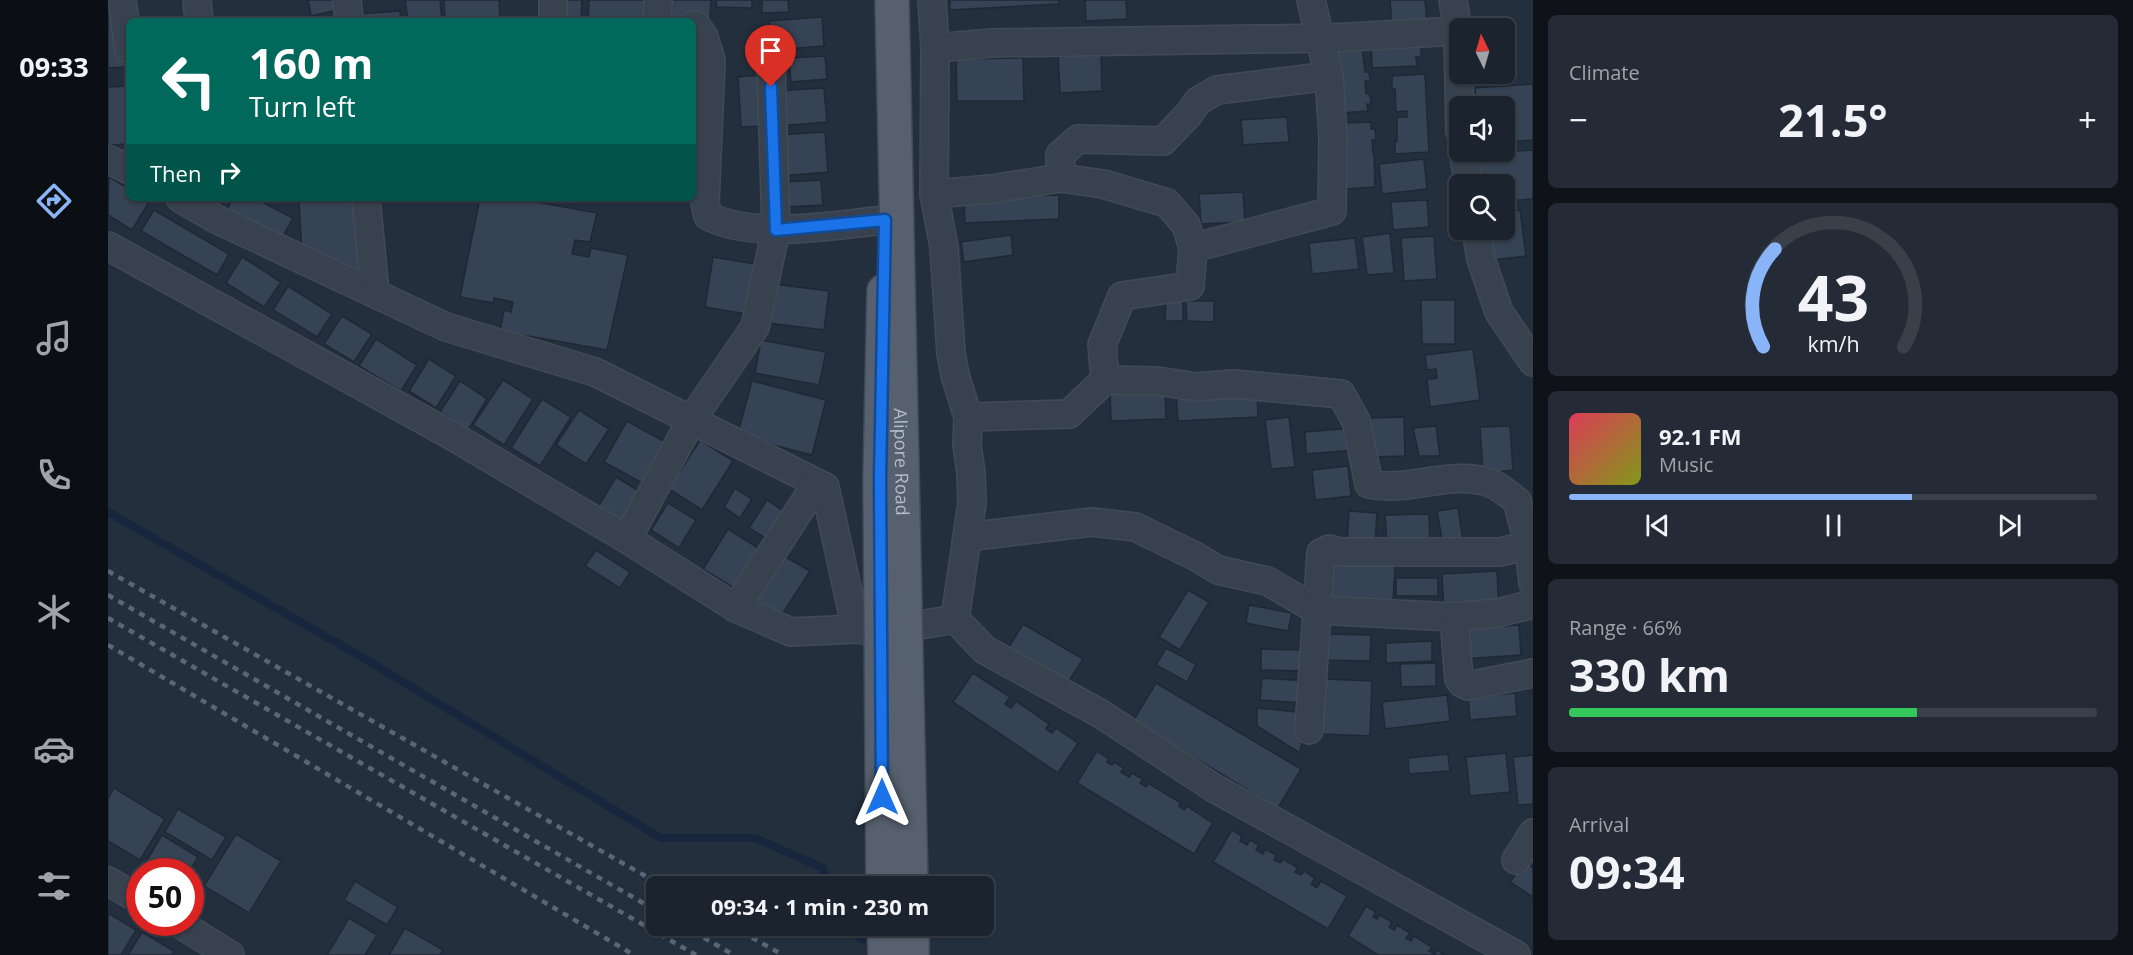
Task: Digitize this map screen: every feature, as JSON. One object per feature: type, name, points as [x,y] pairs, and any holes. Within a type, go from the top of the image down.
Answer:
[{"type":"main road","name":"Alipore Road","points":[[882,0],[885,220],[880,478],[883,876]]},
{"type":"main road","name":"Alipore Road","points":[[892,0],[911,876]]},
{"type":"main road","points":[[884,936],[885,955]]},
{"type":"main road","points":[[912,936],[912,955]]},
{"type":"street","points":[[122,0],[126,28]]},
{"type":"street","points":[[197,0],[199,18]]},
{"type":"street","points":[[347,0],[349,18]]},
{"type":"street","points":[[553,0],[553,18]]},
{"type":"street","points":[[657,18],[658,0]]},
{"type":"street","points":[[932,0],[935,48],[934,194],[944,247],[951,353],[968,417],[967,445],[972,503],[956,619]]},
{"type":"street","points":[[1193,248],[1332,211],[1333,137],[1329,76],[1311,0]]},
{"type":"street","points":[[1453,0],[1456,18]]},
{"type":"street","points":[[696,25],[704,37],[711,60],[705,202],[708,216],[724,224],[776,230],[885,220]]},
{"type":"street","points":[[935,48],[992,43],[1331,38],[1449,31]]},
{"type":"street","points":[[627,538],[692,419],[755,327],[776,230],[771,64]]},
{"type":"street","points":[[1061,178],[1060,155],[1078,140],[1163,141],[1198,101],[1216,90],[1329,76]]},
{"type":"street","points":[[108,159],[126,168]]},
{"type":"street","points":[[934,194],[991,189],[1061,178],[1103,184],[1167,203],[1186,225],[1193,248],[1190,286],[1122,296],[1102,345],[1105,380]]},
{"type":"street","points":[[191,201],[216,208],[375,293],[446,327],[596,372],[825,487],[856,629]]},
{"type":"street","points":[[366,201],[375,293]]},
{"type":"street","points":[[1478,240],[1481,259],[1499,312],[1533,362]]},
{"type":"street","points":[[108,246],[448,434],[627,538],[736,608],[791,632],[856,629],[879,632],[956,619]]},
{"type":"street","points":[[968,417],[1069,414],[1105,380],[1157,381],[1197,387],[1233,384],[1341,394],[1356,421],[1369,484],[1395,487],[1413,483],[1473,479],[1491,483],[1517,501],[1531,543],[1533,583]]},
{"type":"street","points":[[736,608],[817,483]]},
{"type":"street","points":[[967,537],[1092,522],[1135,527],[1195,556],[1218,570],[1267,581],[1317,610],[1454,617],[1497,613],[1533,604]]},
{"type":"street","points":[[1309,730],[1321,554],[1329,549],[1341,552],[1500,552],[1531,543]]},
{"type":"street","points":[[1454,617],[1459,679],[1462,683],[1468,686],[1533,674]]},
{"type":"street","points":[[956,619],[985,650],[1101,714],[1214,789],[1516,955]]},
{"type":"street","points":[[1516,860],[1533,833]]},
{"type":"street","points":[[108,881],[126,892]]},
{"type":"street","points":[[199,936],[230,955]]},
{"type":"building","points":[[308,0],[336,0],[338,10],[311,16]]},
{"type":"building","points":[[405,0],[440,0],[442,18],[408,18]]},
{"type":"building","points":[[444,0],[499,0],[500,18],[445,18]]},
{"type":"building","points":[[556,0],[582,0],[581,18],[555,18]]},
{"type":"building","points":[[589,0],[654,0],[653,18],[588,18]]},
{"type":"building","points":[[671,0],[711,0],[710,19],[671,18]]},
{"type":"building","points":[[717,0],[752,0],[752,8],[716,7]]},
{"type":"building","points":[[762,0],[788,0],[789,12],[762,13]]},
{"type":"building","points":[[950,0],[1059,0],[1059,4],[950,10]]},
{"type":"building","points":[[1085,0],[1126,0],[1127,19],[1086,21]]},
{"type":"building","points":[[1390,0],[1425,0],[1427,24],[1392,26]]},
{"type":"building","points":[[120,7],[126,67],[108,68],[108,8]]},
{"type":"building","points":[[400,11],[401,18],[360,18],[359,14]]},
{"type":"building","points":[[822,17],[824,46],[772,50],[769,21]]},
{"type":"building","points":[[1371,41],[1421,43],[1421,57],[1416,57],[1417,66],[1372,68]]},
{"type":"building","points":[[1362,47],[1365,72],[1369,72],[1370,81],[1365,81],[1366,94],[1370,94],[1371,104],[1367,104],[1368,111],[1342,113],[1337,49]]},
{"type":"building","points":[[1101,52],[1102,91],[1060,93],[1058,53]]},
{"type":"building","points":[[825,56],[827,79],[791,82],[789,58]]},
{"type":"building","points":[[1023,58],[1024,101],[957,101],[956,59]]},
{"type":"building","points":[[1425,74],[1429,152],[1395,154],[1397,117],[1407,117],[1407,111],[1396,112],[1392,76]]},
{"type":"building","points":[[761,75],[763,126],[741,127],[738,77]]},
{"type":"building","points":[[1533,84],[1533,140],[1515,141],[1515,96],[1475,96],[1475,88]]},
{"type":"building","points":[[126,86],[126,144],[108,145],[108,87]]},
{"type":"building","points":[[824,88],[827,122],[777,126],[775,91]]},
{"type":"building","points":[[1287,117],[1289,142],[1243,145],[1241,120]]},
{"type":"building","points":[[1371,122],[1371,129],[1375,129],[1376,140],[1372,140],[1375,187],[1345,189],[1340,123]]},
{"type":"building","points":[[825,132],[828,172],[781,176],[778,135]]},
{"type":"building","points":[[1533,150],[1533,199],[1515,200],[1515,174],[1479,174],[1479,162],[1515,162],[1515,151]]},
{"type":"building","points":[[1424,159],[1427,189],[1382,194],[1379,164]]},
{"type":"building","points":[[109,177],[126,187],[126,201],[149,202],[132,230],[108,215]]},
{"type":"building","points":[[821,180],[823,205],[786,207],[784,182]]},
{"type":"building","points":[[1243,192],[1245,222],[1201,224],[1199,194]]},
{"type":"building","points":[[1059,195],[1059,219],[965,223],[964,198]]},
{"type":"building","points":[[1427,200],[1429,227],[1393,230],[1391,202]]},
{"type":"building","points":[[232,201],[260,201],[293,218],[278,245],[224,216]]},
{"type":"building","points":[[299,201],[358,201],[361,279],[302,256]]},
{"type":"building","points":[[479,201],[531,201],[597,213],[590,242],[575,240],[572,254],[589,257],[591,248],[628,255],[607,350],[500,331],[504,310],[511,312],[513,302],[494,298],[493,303],[460,297]]},
{"type":"building","points":[[154,210],[229,254],[217,275],[141,231]]},
{"type":"building","points":[[1520,210],[1526,256],[1492,260],[1490,240],[1515,240],[1515,211]]},
{"type":"building","points":[[1390,233],[1394,273],[1367,275],[1362,237]]},
{"type":"building","points":[[1011,235],[1013,255],[964,262],[961,242]]},
{"type":"building","points":[[1434,236],[1437,279],[1404,281],[1401,238]]},
{"type":"building","points":[[1355,238],[1359,269],[1312,274],[1309,243]]},
{"type":"building","points":[[242,257],[281,282],[264,307],[226,283]]},
{"type":"building","points":[[713,257],[761,265],[752,315],[705,307]]},
{"type":"building","points":[[773,284],[829,291],[824,330],[768,323]]},
{"type":"building","points":[[288,286],[332,314],[317,337],[273,310]]},
{"type":"building","points":[[1166,299],[1183,299],[1183,321],[1165,321]]},
{"type":"building","points":[[1421,300],[1455,300],[1455,344],[1422,344]]},
{"type":"building","points":[[1186,301],[1214,301],[1214,322],[1187,321]]},
{"type":"building","points":[[342,316],[372,334],[354,362],[324,344]]},
{"type":"building","points":[[376,339],[417,365],[401,391],[359,366]]},
{"type":"building","points":[[761,340],[826,352],[819,385],[755,373]]},
{"type":"building","points":[[1473,349],[1480,400],[1430,407],[1427,379],[1437,378],[1436,369],[1427,370],[1425,355]]},
{"type":"building","points":[[429,359],[456,376],[436,408],[409,391]]},
{"type":"building","points":[[503,380],[533,399],[504,445],[473,425]]},
{"type":"building","points":[[460,381],[487,399],[468,430],[440,412]]},
{"type":"building","points":[[752,381],[826,400],[812,455],[737,436]]},
{"type":"building","points":[[1165,387],[1166,419],[1111,421],[1110,389]]},
{"type":"building","points":[[1257,390],[1258,417],[1178,421],[1176,394]]},
{"type":"building","points":[[542,399],[571,417],[540,466],[511,448]]},
{"type":"building","points":[[579,410],[609,429],[586,464],[556,445]]},
{"type":"building","points":[[1289,417],[1295,467],[1271,469],[1265,420]]},
{"type":"building","points":[[1404,417],[1405,456],[1370,457],[1369,418]]},
{"type":"building","points":[[627,421],[667,443],[644,484],[604,462]]},
{"type":"building","points":[[1436,426],[1440,456],[1419,456],[1413,428]]},
{"type":"building","points":[[1510,426],[1513,470],[1483,474],[1480,427]]},
{"type":"building","points":[[1354,428],[1355,450],[1306,454],[1305,432]]},
{"type":"building","points":[[700,440],[733,461],[702,510],[669,489]]},
{"type":"building","points":[[1348,466],[1351,496],[1315,500],[1312,470]]},
{"type":"building","points":[[616,477],[644,494],[625,524],[598,507]]},
{"type":"building","points":[[735,488],[752,499],[740,518],[724,507]]},
{"type":"building","points":[[767,500],[785,512],[767,539],[749,528]]},
{"type":"building","points":[[668,503],[696,520],[679,548],[651,530]]},
{"type":"building","points":[[1458,508],[1464,547],[1444,551],[1437,511]]},
{"type":"building","points":[[1349,511],[1377,513],[1375,545],[1347,543]]},
{"type":"building","points":[[1429,514],[1430,543],[1387,544],[1385,515]]},
{"type":"building","points":[[728,529],[763,551],[737,590],[703,569]]},
{"type":"building","points":[[596,550],[630,572],[620,588],[585,566]]},
{"type":"building","points":[[777,552],[810,571],[781,616],[749,596]]},
{"type":"building","points":[[1329,564],[1395,566],[1393,601],[1328,599]]},
{"type":"building","points":[[1497,571],[1499,608],[1444,611],[1442,574]]},
{"type":"building","points":[[1396,578],[1438,578],[1438,596],[1396,596]]},
{"type":"building","points":[[1188,590],[1209,602],[1180,650],[1159,637]]},
{"type":"building","points":[[1249,605],[1292,613],[1288,631],[1246,623]]},
{"type":"building","points":[[1023,624],[1083,659],[1065,687],[1006,652]]},
{"type":"building","points":[[1519,625],[1521,655],[1463,659],[1462,629]]},
{"type":"building","points":[[1325,634],[1371,635],[1370,661],[1324,660]]},
{"type":"building","points":[[1432,641],[1432,661],[1386,663],[1386,643]]},
{"type":"building","points":[[1166,648],[1196,664],[1187,682],[1156,665]]},
{"type":"building","points":[[1261,649],[1303,650],[1303,671],[1261,670]]},
{"type":"building","points":[[1436,663],[1436,686],[1401,687],[1400,664]]},
{"type":"building","points":[[973,673],[1010,697],[1005,704],[1011,708],[1016,701],[1049,724],[1046,729],[1052,733],[1056,728],[1078,743],[1058,773],[953,702]]},
{"type":"building","points":[[1262,678],[1306,681],[1305,703],[1260,700]]},
{"type":"building","points":[[1323,679],[1372,681],[1370,736],[1321,734]]},
{"type":"building","points":[[1156,683],[1301,769],[1278,808],[1133,721]]},
{"type":"building","points":[[1515,693],[1517,716],[1470,720],[1468,697]]},
{"type":"building","points":[[1447,695],[1450,721],[1385,729],[1382,702]]},
{"type":"building","points":[[1257,708],[1307,713],[1300,753],[1257,726]]},
{"type":"building","points":[[1097,751],[1109,759],[1107,762],[1112,765],[1114,762],[1124,768],[1121,772],[1129,777],[1132,773],[1143,779],[1140,783],[1146,787],[1148,783],[1181,803],[1179,806],[1184,810],[1187,806],[1213,823],[1194,854],[1077,783]]},
{"type":"building","points":[[1506,753],[1510,792],[1470,796],[1466,757]]},
{"type":"building","points":[[1448,754],[1450,771],[1409,774],[1408,758]]},
{"type":"building","points":[[1533,755],[1533,804],[1518,805],[1513,757]]},
{"type":"building","points":[[114,788],[165,819],[141,858],[137,858],[108,841],[108,799]]},
{"type":"building","points":[[178,809],[226,837],[212,860],[165,832]]},
{"type":"building","points":[[1232,830],[1242,836],[1240,841],[1247,845],[1250,840],[1259,845],[1256,850],[1263,854],[1265,849],[1276,855],[1274,860],[1280,863],[1283,859],[1298,868],[1295,872],[1301,875],[1304,871],[1315,878],[1311,884],[1317,888],[1321,881],[1347,896],[1328,929],[1213,862]]},
{"type":"building","points":[[236,834],[281,861],[249,913],[204,886]]},
{"type":"building","points":[[162,835],[198,857],[197,858],[148,858]]},
{"type":"building","points":[[1524,862],[1533,868],[1533,897],[1510,882]]},
{"type":"building","points":[[355,881],[398,907],[387,925],[344,900]]},
{"type":"building","points":[[1366,906],[1376,912],[1373,917],[1377,919],[1380,915],[1392,922],[1389,927],[1394,930],[1397,925],[1410,933],[1406,938],[1411,941],[1414,936],[1432,947],[1429,951],[1435,954],[1437,950],[1445,955],[1378,955],[1348,936]]},
{"type":"building","points":[[108,913],[126,924],[126,936],[132,936],[121,955],[108,955]]},
{"type":"building","points":[[349,918],[377,935],[365,955],[327,955]]},
{"type":"building","points":[[405,928],[443,950],[440,955],[389,955]]},
{"type":"building","points":[[140,936],[149,936],[174,951],[172,955],[128,955]]},
{"type":"waterway","points":[[108,512],[360,656],[661,838],[755,838],[823,868],[825,876]]},
{"type":"waterway","points":[[858,936],[875,946]]},
{"type":"railway","points":[[108,571],[646,876]]},
{"type":"railway","points":[[108,595],[646,905]]},
{"type":"railway","points":[[108,618],[696,955]]},
{"type":"railway","points":[[108,645],[634,955]]},
{"type":"railway","points":[[701,936],[734,955]]},
{"type":"railway","points":[[749,936],[783,955]]},
{"type":"route","points":[[771,87],[776,230],[885,220],[880,478],[882,797]]}]
